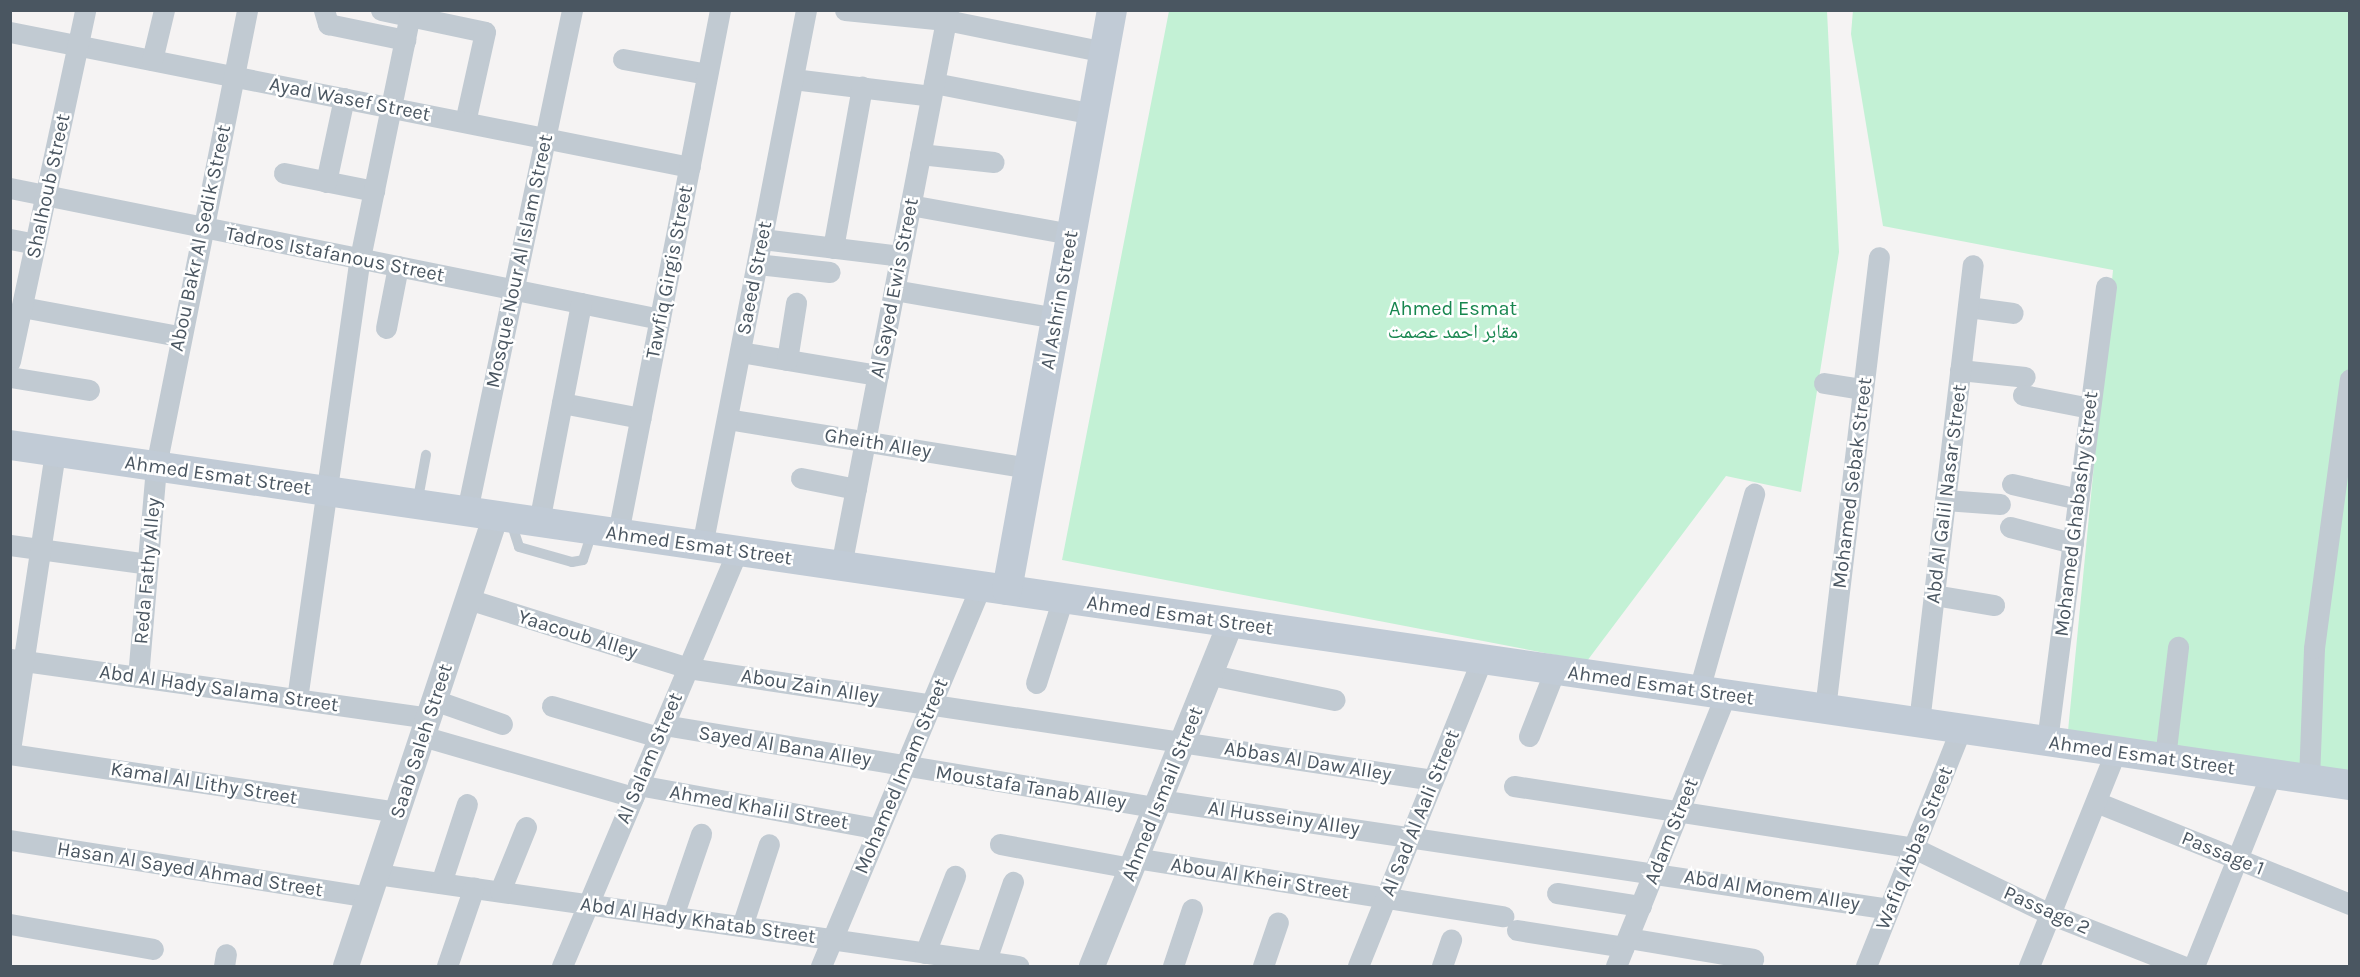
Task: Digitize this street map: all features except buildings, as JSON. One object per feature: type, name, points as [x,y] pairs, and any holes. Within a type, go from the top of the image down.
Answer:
[{"type":"main road","name":"Al Ashrin Street","points":[[994,588],[1029,468],[1112,10]]},
{"type":"main road","name":"Ahmed Esmat Street","points":[[10,445],[2349,785]]},
{"type":"street","name":"Shalhoub Street","points":[[11,356],[22,307],[19,282],[35,244],[85,10]]},
{"type":"street","points":[[152,60],[164,10]]},
{"type":"street","name":"Abou Bakr Al Sedik Street","points":[[156,466],[178,336],[247,10]]},
{"type":"street","points":[[324,10],[328,24],[405,40]]},
{"type":"street","points":[[381,10],[410,13],[486,34],[465,122]]},
{"type":"street","name":"Mosque Nour Al Islam Street","points":[[503,516],[513,290],[572,10]]},
{"type":"street","name":"Tawfiq Girgis Street","points":[[606,532],[641,418],[720,10]]},
{"type":"street","name":"Saeed Street","points":[[702,546],[806,10]]},
{"type":"street","points":[[845,10],[947,15],[1104,52]]},
{"type":"street","points":[[297,699],[324,490],[360,258],[410,13]]},
{"type":"street","name":"Al Sayed Ewis Street","points":[[841,566],[947,15]]},
{"type":"street","name":"Ayad Wasef Street","points":[[10,32],[690,167]]},
{"type":"street","points":[[623,59],[707,74]]},
{"type":"street","points":[[793,79],[862,87],[932,89],[1093,114]]},
{"type":"street","points":[[833,248],[862,87]]},
{"type":"street","points":[[326,182],[344,98]]},
{"type":"street","points":[[920,154],[994,162]]},
{"type":"street","points":[[284,173],[374,191]]},
{"type":"street","name":"Tadros Istafanous Street","points":[[10,188],[660,319]]},
{"type":"street","points":[[910,205],[1071,234]]},
{"type":"street","points":[[10,239],[35,244]]},
{"type":"street","points":[[762,239],[900,256]]},
{"type":"street","name":"Mohamed Sebak Street","points":[[1825,709],[1879,257]]},
{"type":"street","points":[[757,264],[830,272]]},
{"type":"street","name":"Abd Al Galil Nasar Street","points":[[1919,722],[1972,265]]},
{"type":"street","points":[[386,328],[398,266]]},
{"type":"street","name":"Mohamed Ghabashy Street","points":[[2047,741],[2106,287]]},
{"type":"street","points":[[894,290],[1056,318]]},
{"type":"street","points":[[503,516],[562,404],[581,303]]},
{"type":"street","points":[[787,360],[796,303]]},
{"type":"street","points":[[22,307],[178,336]]},
{"type":"street","points":[[1968,308],[2013,313]]},
{"type":"street","points":[[740,352],[878,375]]},
{"type":"street","points":[[1960,370],[2024,386],[2090,408]]},
{"type":"street","points":[[10,377],[89,390]]},
{"type":"street","points":[[2309,779],[2314,648],[2349,379]]},
{"type":"street","points":[[1824,383],[1863,389]]},
{"type":"street","points":[[562,404],[641,418]]},
{"type":"street","name":"Gheith Alley","points":[[727,419],[1029,468]]},
{"type":"street","points":[[10,752],[17,660],[40,549],[55,451]]},
{"type":"street","name":"Reda Fathy Alley","points":[[138,676],[156,466]]},
{"type":"street","points":[[801,478],[856,489]]},
{"type":"street","points":[[2012,484],[2078,499]]},
{"type":"street","name":"Adam Street","points":[[1616,966],[1679,812],[1713,692],[1754,494]]},
{"type":"street","points":[[1945,500],[2000,504]]},
{"type":"street","name":"Saab Saleh Street","points":[[346,966],[468,599],[503,516]]},
{"type":"street","points":[[2010,527],[2073,543]]},
{"type":"street","points":[[10,545],[148,564]]},
{"type":"street","name":"Al Salam Street","points":[[562,966],[738,551]]},
{"type":"street","name":"Mohamed Imam Street","points":[[821,966],[932,705],[994,588]]},
{"type":"street","points":[[1934,595],[1994,605]]},
{"type":"street","points":[[1035,683],[1063,598]]},
{"type":"street","name":"Yaacoub Alley","points":[[468,599],[688,668]]},
{"type":"street","name":"Ahmed Ismail Street","points":[[1092,966],[1232,622]]},
{"type":"street","points":[[2165,758],[2178,647]]},
{"type":"street","name":"Al Sad Al Aali Street","points":[[1358,966],[1482,659]]},
{"type":"street","name":"Abd Al Hady Salama Street","points":[[17,660],[428,718]]},
{"type":"street","name":"Abou Zain Alley","points":[[688,668],[1184,743]]},
{"type":"street","points":[[1529,736],[1555,670]]},
{"type":"street","points":[[1211,675],[1335,700]]},
{"type":"street","name":"Sayed Al Bana Alley","points":[[552,706],[661,731],[905,766]]},
{"type":"street","points":[[428,718],[502,724]]},
{"type":"street","name":"Ahmed Khalil Street","points":[[428,718],[636,791],[879,829]]},
{"type":"street","name":"Wafiq Abbas Street","points":[[1872,965],[1889,909],[1961,729]]},
{"type":"street","name":"Abbas Al Daw Alley","points":[[1184,743],[1433,780]]},
{"type":"street","points":[[2029,966],[2116,751]]},
{"type":"street","name":"Kamal Al Lithy Street","points":[[10,752],[397,812]]},
{"type":"street","name":"Moustafa Tanab Alley","points":[[905,766],[1158,804]]},
{"type":"street","points":[[2194,966],[2271,774]]},
{"type":"street","name":"Passage 2","points":[[1514,786],[1914,848],[2050,914],[2183,966]]},
{"type":"street","name":"Passage 1","points":[[2096,801],[2349,904]]},
{"type":"street","points":[[441,883],[466,804]]},
{"type":"street","name":"Al Husseiny Alley","points":[[1158,804],[1409,836],[1655,872]]},
{"type":"street","points":[[500,891],[526,826]]},
{"type":"street","points":[[673,916],[701,834]]},
{"type":"street","name":"Hasan Al Sayed Ahmad Street","points":[[10,840],[373,885]]},
{"type":"street","points":[[742,926],[769,844]]},
{"type":"street","name":"Abou Al Kheir Street","points":[[1000,844],[1385,898],[1510,923],[1753,959]]},
{"type":"street","name":"Abd Al Monem Alley","points":[[1655,872],[1889,909]]},
{"type":"street","points":[[921,957],[955,876]]},
{"type":"street","points":[[985,964],[1013,882]]},
{"type":"street","name":"Abd Al Hady Khatab Street","points":[[373,885],[441,883],[832,939],[921,957],[1018,966]]},
{"type":"street","points":[[447,966],[474,888]]},
{"type":"street","points":[[1557,893],[1641,906]]},
{"type":"street","points":[[1173,966],[1192,909]]},
{"type":"street","points":[[1263,966],[1278,922]]},
{"type":"street","points":[[10,924],[153,949]]},
{"type":"street","points":[[1442,966],[1451,940]]},
{"type":"lane","points":[[417,504],[426,455]]},
{"type":"green space","points":[[1853,10],[2349,11],[2349,772],[2068,731],[2113,270],[1883,226],[1851,34]]},
{"type":"green space","name":"Ahmed Esmat مقابر احمد عصمت","points":[[1169,11],[1827,11],[1839,252],[1801,492],[1726,476],[1587,661],[1062,560]]}]
